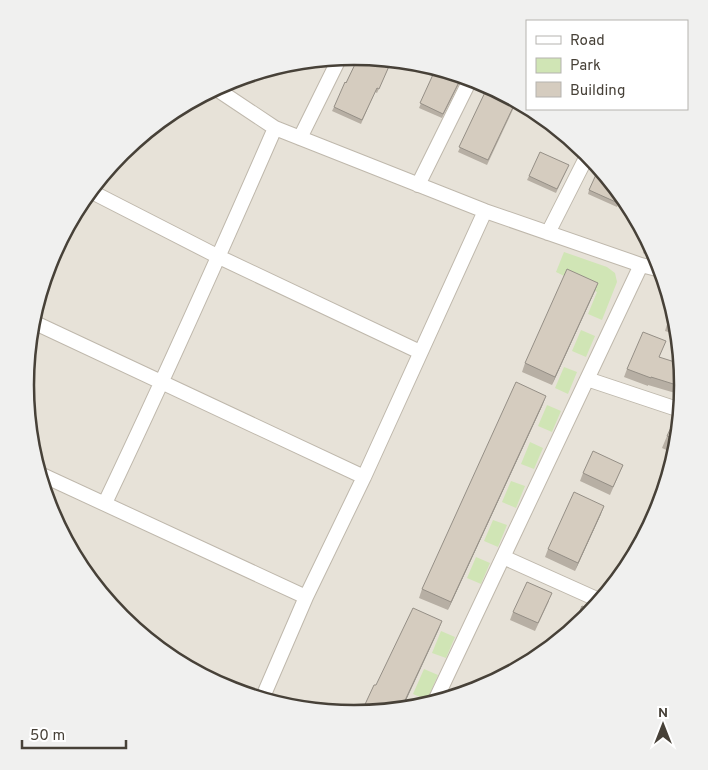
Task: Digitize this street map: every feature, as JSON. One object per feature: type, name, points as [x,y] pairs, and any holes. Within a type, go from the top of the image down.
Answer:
[{"type":"street","points":[[300,138],[336,65]]},
{"type":"street","points":[[418,185],[467,86]]},
{"type":"street","points":[[223,93],[275,128],[485,211],[652,267]]},
{"type":"street","points":[[105,503],[162,383],[275,128]]},
{"type":"street","points":[[548,233],[584,163]]},
{"type":"street","points":[[97,194],[219,257],[420,352]]},
{"type":"street","points":[[265,692],[306,597],[364,477],[485,211]]},
{"type":"street","points":[[438,694],[641,264]]},
{"type":"street","points":[[40,325],[364,477]]},
{"type":"street","points":[[587,379],[674,408]]},
{"type":"street","points":[[48,477],[306,597]]},
{"type":"street","points":[[503,557],[594,597]]},
{"type":"shaded area","points":[[375,65],[396,67],[437,76],[477,89],[496,98],[549,131],[595,174],[631,225],[650,262],[657,282],[672,343],[674,406],[672,427],[663,468],[650,508],[641,527],[608,580],[565,626],[514,662],[477,681],[457,688],[396,703],[333,705],[312,703],[271,694],[231,681],[212,672],[159,639],[113,596],[77,545],[58,508],[51,488],[36,427],[34,364],[36,343],[45,302],[58,262],[67,243],[100,190],[143,144],[194,108],[231,89],[251,82],[312,67]]},
{"type":"green space","points":[[564,252],[607,267],[615,273],[617,282],[602,320],[588,314],[597,292],[556,272]]},
{"type":"green space","points":[[581,330],[595,336],[586,357],[572,351]]},
{"type":"green space","points":[[564,367],[577,372],[568,394],[555,388]]},
{"type":"green space","points":[[547,405],[561,411],[552,432],[538,426]]},
{"type":"green space","points":[[530,442],[543,448],[534,469],[521,464]]},
{"type":"green space","points":[[511,481],[525,486],[516,508],[502,502]]},
{"type":"green space","points":[[493,520],[507,525],[498,547],[484,541]]},
{"type":"green space","points":[[476,557],[490,563],[481,584],[467,578]]},
{"type":"green space","points":[[441,631],[455,637],[446,658],[432,653]]},
{"type":"green space","points":[[424,669],[438,675],[429,696],[422,698],[413,694]]},
{"type":"building","points":[[355,65],[389,66],[362,120],[334,107]]},
{"type":"building","points":[[433,75],[459,83],[443,114],[420,103]]},
{"type":"building","points":[[485,93],[513,107],[488,160],[459,147]]},
{"type":"building","points":[[540,152],[569,165],[557,189],[529,176]]},
{"type":"building","points":[[596,175],[617,202],[589,190]]},
{"type":"building","points":[[567,269],[598,283],[555,377],[525,363]]},
{"type":"building","points":[[643,332],[666,341],[659,357],[674,362],[674,384],[651,378],[627,369]]},
{"type":"building","points":[[516,382],[546,396],[451,602],[422,589]]},
{"type":"building","points":[[672,425],[670,437],[667,436]]},
{"type":"building","points":[[593,451],[623,465],[613,487],[583,473]]},
{"type":"building","points":[[574,492],[604,506],[578,563],[548,549]]},
{"type":"building","points":[[527,582],[552,593],[538,623],[513,612]]},
{"type":"building","points":[[413,608],[442,621],[405,701],[365,705],[374,685],[376,685]]}]
